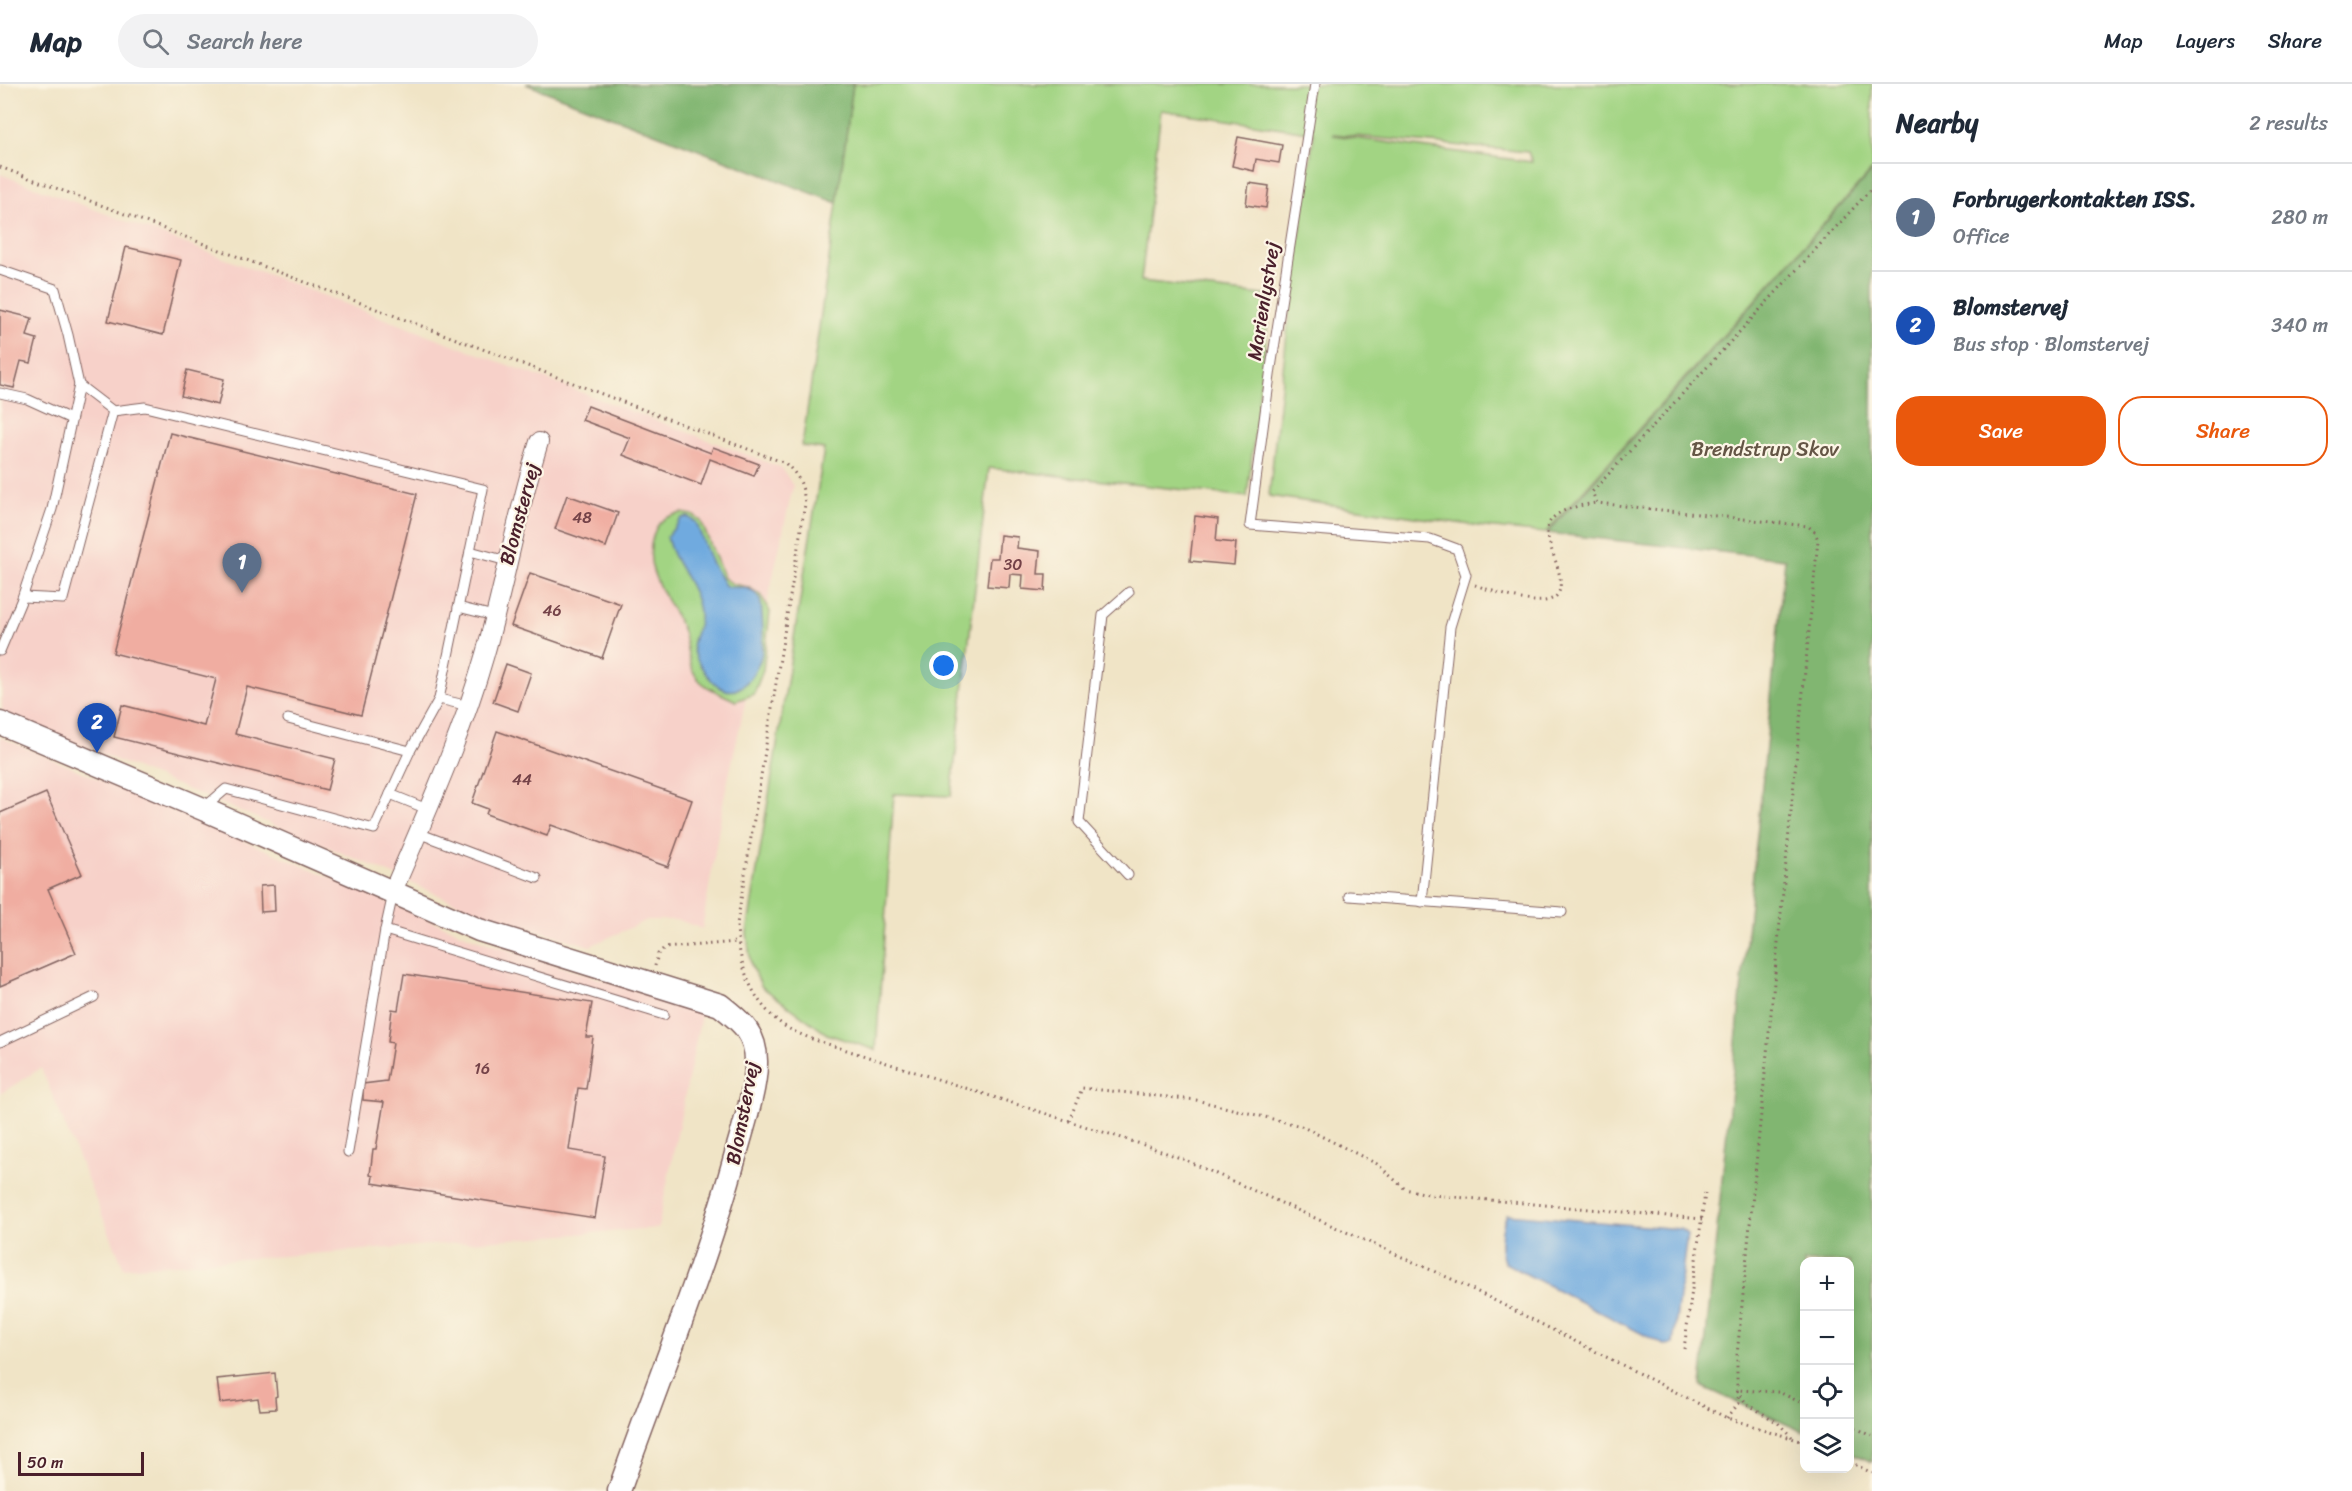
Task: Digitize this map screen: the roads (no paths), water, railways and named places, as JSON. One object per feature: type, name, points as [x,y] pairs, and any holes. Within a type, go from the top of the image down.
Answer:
[{"type":"street","name":"Blomstervej","points":[[393,891],[469,706],[494,616],[523,492],[538,442]]},
{"type":"street","name":"Blomstervej","points":[[0,723],[479,930],[720,1005],[744,1024],[753,1038],[756,1064],[747,1110],[718,1218],[619,1491]]},
{"type":"lane","name":"Marienlystvej","points":[[1315,84],[1272,357],[1250,525],[1430,539],[1457,549],[1466,575],[1450,627],[1422,902]]},
{"type":"lane","points":[[0,270],[55,289],[79,384],[52,509],[23,597],[3,634],[0,651]]},
{"type":"lane","points":[[79,384],[114,411],[145,406],[483,489],[440,699],[410,751],[374,829],[226,789],[203,809]]},
{"type":"lane","points":[[0,393],[27,399],[71,419]]},
{"type":"lane","points":[[23,597],[63,599],[114,411]]},
{"type":"lane","points":[[470,551],[507,561]]},
{"type":"lane","points":[[1128,875],[1079,822],[1103,615],[1129,592]]},
{"type":"lane","points":[[458,607],[494,616]]},
{"type":"lane","points":[[440,699],[469,706]]},
{"type":"lane","points":[[288,719],[410,751]]},
{"type":"lane","points":[[390,794],[428,809]]},
{"type":"lane","points":[[418,833],[537,878]]},
{"type":"lane","points":[[348,1152],[393,891]]},
{"type":"lane","points":[[1349,896],[1562,912]]},
{"type":"lane","points":[[385,930],[664,1015]]},
{"type":"lane","points":[[0,1042],[94,998]]},
{"type":"water","points":[[688,517],[696,522],[711,562],[726,587],[749,589],[758,596],[760,601],[763,636],[761,657],[751,677],[743,686],[735,690],[719,687],[712,681],[693,652],[693,641],[699,619],[698,606],[693,590],[669,546],[667,537],[682,518]]},
{"type":"water","points":[[1507,1214],[1680,1229],[1687,1234],[1673,1344],[1664,1345],[1505,1263],[1501,1239]]},
{"type":"place","name":"Forbrugerkontakten ISS.","points":[[242,593]]},
{"type":"place","name":"Blomstervej","points":[[97,753]]},
{"type":"park label","name":"Brendstrup Skov","points":[[1765,449]]}]
